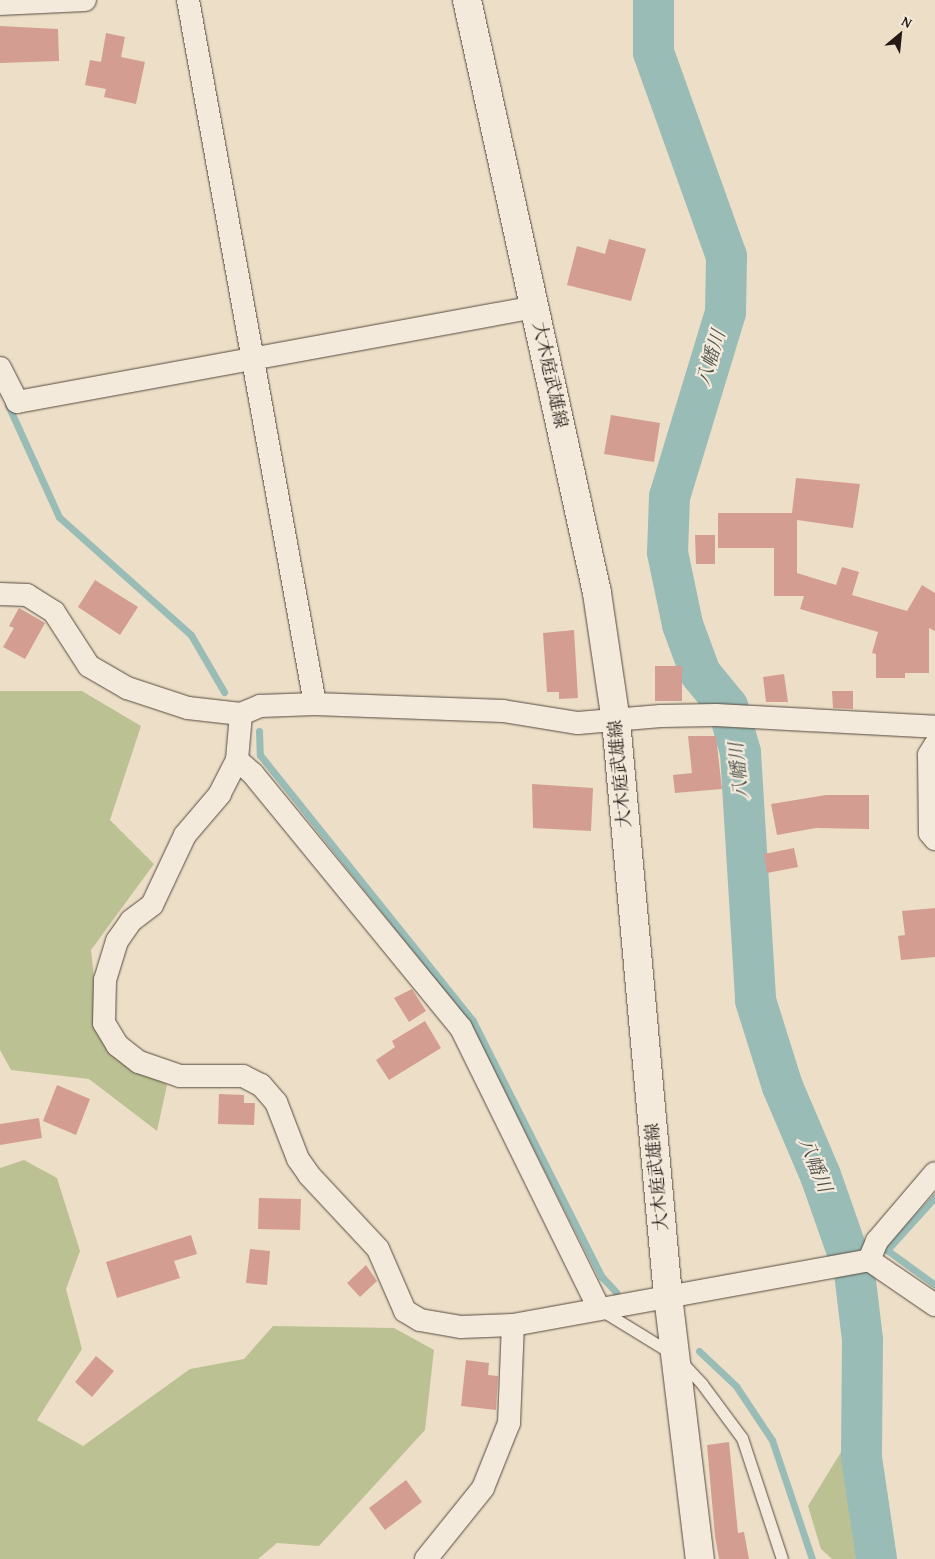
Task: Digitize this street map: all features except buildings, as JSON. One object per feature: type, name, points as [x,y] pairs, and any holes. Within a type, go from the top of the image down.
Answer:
[{"type":"main road","name":"大木庭武雄線","points":[[468,0],[597,593],[616,722],[668,1296],[700,1559]]},
{"type":"street","points":[[0,4],[85,0]]},
{"type":"street","points":[[188,0],[315,704]]},
{"type":"street","points":[[0,368],[17,402],[535,308]]},
{"type":"street","points":[[0,594],[27,595],[54,612],[89,666],[127,688],[188,708],[240,714],[260,706],[315,704],[503,711],[578,723],[616,722],[661,716],[716,715],[935,727]]},
{"type":"street","points":[[240,714],[237,760],[220,794],[184,835],[152,905],[131,921],[116,942],[105,980],[104,1023],[117,1045],[139,1062],[180,1076],[243,1076],[261,1085],[276,1102],[298,1159],[309,1175],[378,1249],[405,1310],[420,1320],[461,1327],[514,1325],[869,1260],[935,1305]]},
{"type":"street","points":[[935,745],[930,755],[930,833],[935,839]]},
{"type":"street","points":[[237,760],[253,774],[461,1028],[599,1309]]},
{"type":"street","points":[[869,1260],[877,1241],[935,1173]]},
{"type":"street","points":[[426,1559],[483,1488],[510,1422],[514,1325]]},
{"type":"lane","points":[[599,1309],[676,1356],[702,1384],[742,1438],[782,1559]]},
{"type":"green space","points":[[0,691],[82,691],[141,726],[110,820],[154,864],[91,950],[101,1039],[167,1085],[157,1131],[89,1079],[11,1070],[0,1050]]},
{"type":"green space","points":[[24,1160],[57,1178],[80,1251],[66,1289],[82,1349],[37,1420],[83,1446],[190,1369],[244,1359],[273,1326],[394,1328],[434,1350],[425,1430],[319,1546],[277,1543],[258,1559],[0,1559],[0,1168]]},
{"type":"green space","points":[[841,1452],[856,1559],[832,1559],[821,1549],[808,1506]]},
{"type":"waterway","name":"八幡川","points":[[653,0],[653,52],[726,256],[725,312],[669,496],[667,552],[682,624],[700,673],[727,706],[740,752],[755,1000],[782,1086],[820,1175],[854,1272],[862,1339],[861,1457],[876,1559]]},
{"type":"waterway","points":[[8,405],[59,517],[191,635],[224,692]]},
{"type":"waterway","points":[[259,731],[260,755],[473,1021],[602,1277],[616,1292]]},
{"type":"waterway","points":[[935,1197],[887,1250],[935,1285]]},
{"type":"waterway","points":[[699,1351],[736,1386],[772,1440],[812,1559]]}]
